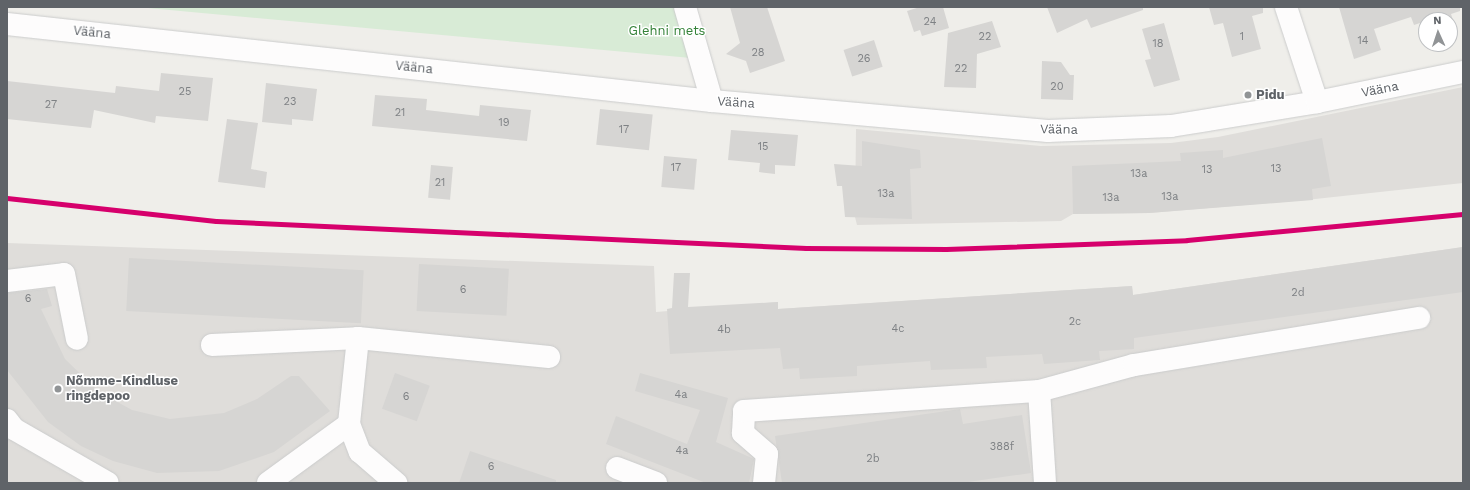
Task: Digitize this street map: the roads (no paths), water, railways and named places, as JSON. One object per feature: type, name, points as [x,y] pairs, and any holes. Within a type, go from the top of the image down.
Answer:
[{"type":"street","points":[[685,7],[712,101]]},
{"type":"street","points":[[1286,7],[1317,102]]},
{"type":"street","name":"Vääna","points":[[7,24],[712,101],[1048,131],[1171,126],[1317,102],[1463,72]]},
{"type":"street","points":[[7,281],[64,274],[77,339]]},
{"type":"street","points":[[764,483],[767,454],[743,433],[744,411],[1039,391],[1134,365],[1418,318]]},
{"type":"street","points":[[212,345],[358,338],[549,357]]},
{"type":"street","points":[[358,338],[350,424],[360,452],[396,483]]},
{"type":"street","points":[[1039,391],[1045,483]]},
{"type":"street","points":[[7,420],[14,429],[108,483]]},
{"type":"street","points":[[268,483],[350,424]]},
{"type":"street","points":[[617,468],[656,483]]},
{"type":"place","name":"Pidu","points":[[1248,95]]},
{"type":"place","name":"Nõmme-Kindluse ringdepoo","points":[[58,389]]},
{"type":"park label","name":"Glehni mets","points":[[667,31]]}]
